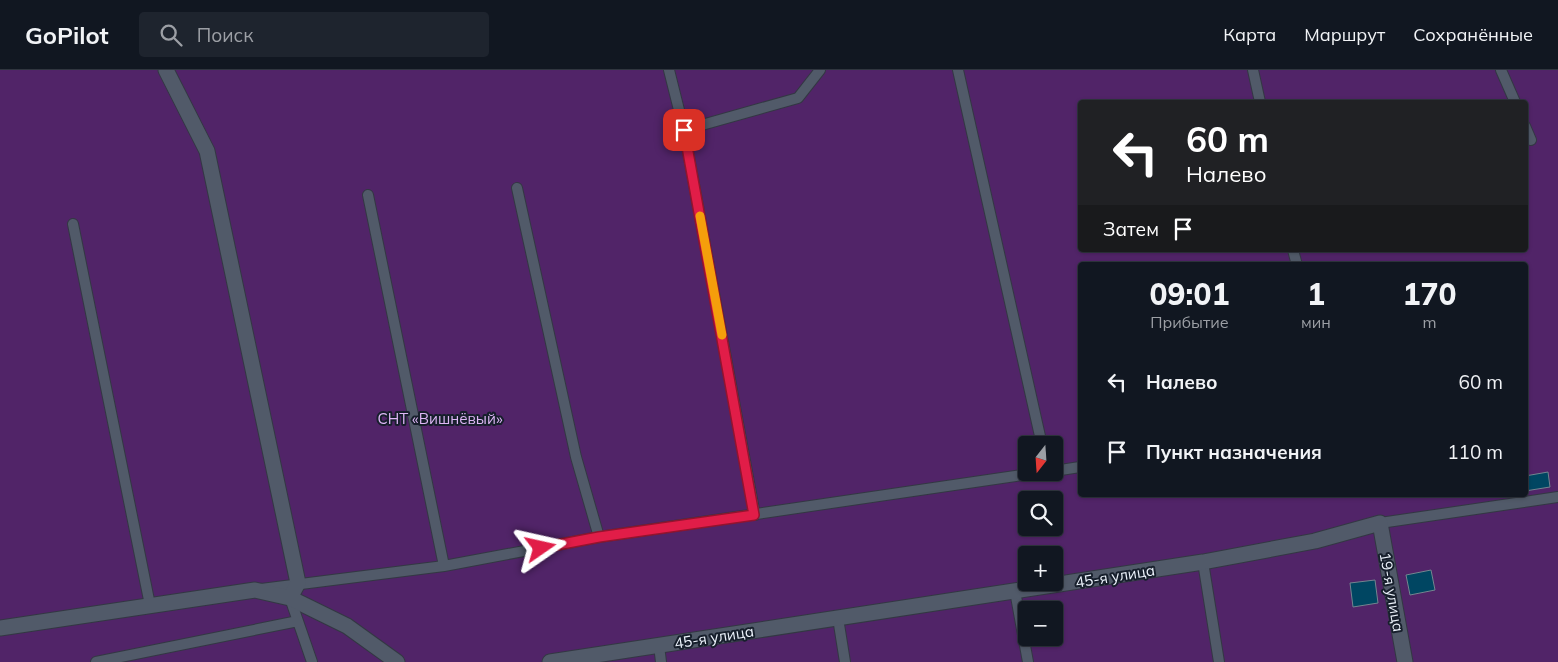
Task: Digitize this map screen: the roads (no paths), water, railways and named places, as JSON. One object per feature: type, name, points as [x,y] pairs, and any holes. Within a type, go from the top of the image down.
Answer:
[{"type":"street","points":[[166,70],[207,151],[298,583],[290,598]]},
{"type":"street","name":"45-я улица","points":[[550,662],[1203,562],[1315,541],[1380,522]]},
{"type":"street","name":"19-я улица","points":[[1380,522],[1405,662]]},
{"type":"street","points":[[0,625],[255,590],[290,598],[346,626],[397,662]]},
{"type":"lane","points":[[669,70],[684,130],[754,515]]},
{"type":"lane","points":[[684,130],[798,98],[820,70]]},
{"type":"lane","points":[[958,70],[1040,436]]},
{"type":"lane","points":[[1253,70],[1260,100]]},
{"type":"lane","points":[[1501,70],[1514,100]]},
{"type":"lane","points":[[1528,133],[1531,140]]},
{"type":"lane","points":[[517,188],[576,457],[599,537]]},
{"type":"lane","points":[[368,195],[444,566]]},
{"type":"lane","points":[[73,224],[150,605]]},
{"type":"lane","points":[[1063,470],[1078,467]]},
{"type":"lane","points":[[255,590],[298,583],[444,566],[599,537],[1018,476]]},
{"type":"lane","name":"45-я улица","points":[[1380,522],[1558,497]]},
{"type":"lane","points":[[1203,562],[1219,662]]},
{"type":"lane","points":[[1015,591],[1028,662]]},
{"type":"lane","points":[[290,598],[312,662]]},
{"type":"lane","points":[[838,618],[845,662]]},
{"type":"lane","points":[[96,662],[298,621]]},
{"type":"lane","points":[[659,645],[661,662]]},
{"type":"park label","name":"СНТ «Вишнёвый»","points":[[440,418]]}]
